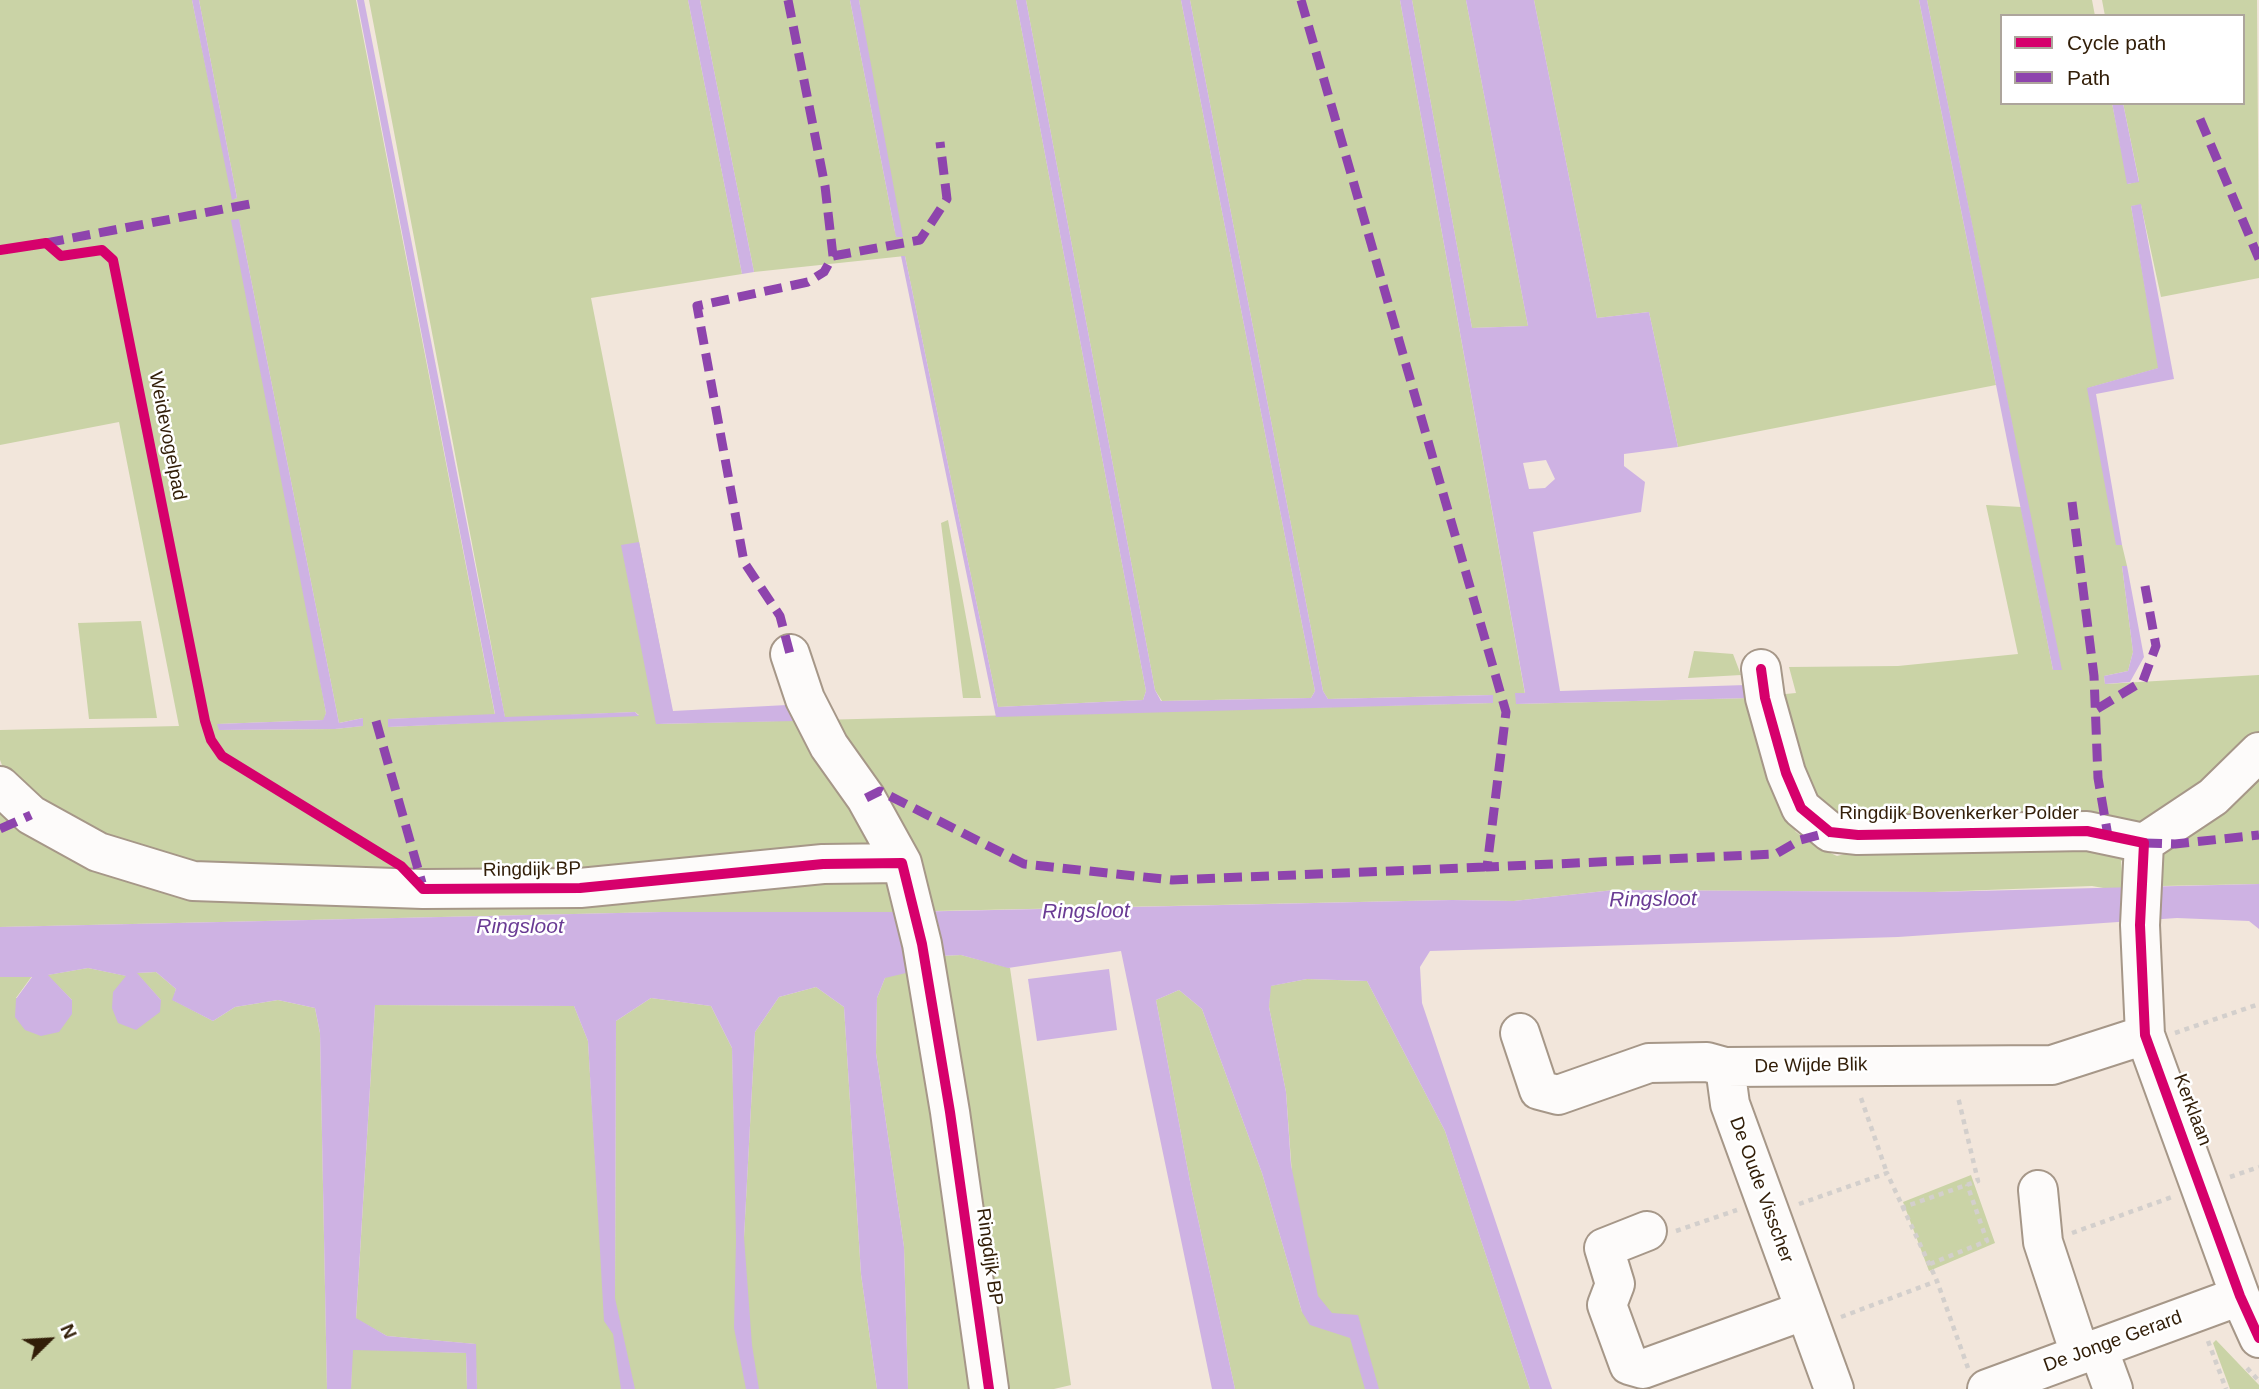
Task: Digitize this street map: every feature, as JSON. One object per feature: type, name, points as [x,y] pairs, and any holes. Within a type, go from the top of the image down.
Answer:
[{"type":"street","name":"Ringdijk BP","points":[[790,654],[804,699],[829,746],[866,797],[902,863],[920,933],[952,1124],[989,1389]]},
{"type":"street","name":"Ringdijk Bovenkerker Polder","points":[[1761,669],[1765,698],[1786,773],[1801,807],[1830,832],[1858,835],[2087,831],[2144,843]]},
{"type":"street","points":[[2144,843],[2213,797],[2259,752]]},
{"type":"street","name":"Ringdijk BP","points":[[0,786],[31,815],[98,852],[193,881],[423,889],[580,888],[823,864],[902,863]]},
{"type":"street","name":"Kerklaan","points":[[2144,843],[2140,925],[2146,1039],[2240,1296],[2259,1338]]},
{"type":"street","name":"De Wijde Blik","points":[[1520,1033],[1539,1090],[1558,1095],[1649,1063],[1707,1062],[1724,1067],[2052,1065],[2146,1039]]},
{"type":"street","name":"De Oude Visscher","points":[[1724,1067],[1730,1104],[1834,1389]]},
{"type":"street","points":[[2038,1190],[2043,1242],[2089,1351],[2113,1389]]},
{"type":"street","points":[[1647,1231],[1604,1248],[1615,1284],[1607,1305],[1629,1365],[1643,1369],[1807,1319]]},
{"type":"street","name":"De Jonge Gerard","points":[[1979,1383],[2089,1351],[2240,1296]]},
{"type":"path","points":[[2146,1039],[2259,1004]]},
{"type":"path","points":[[1850,1065],[1901,1208],[1930,1264],[1979,1383]]},
{"type":"path","points":[[1901,1208],[1978,1181],[1951,1065]]},
{"type":"path","points":[[2043,1242],[2259,1167]]},
{"type":"path","points":[[1647,1231],[1656,1238],[1887,1173]]},
{"type":"path","points":[[1930,1264],[1987,1241],[1967,1184]]},
{"type":"path","points":[[1807,1319],[1937,1281]]},
{"type":"path","points":[[2211,1331],[2207,1337],[2226,1389]]},
{"type":"green space","points":[[0,0],[192,0],[233,199],[237,198],[199,0],[356,0],[495,715],[389,719],[388,727],[639,715],[635,712],[505,718],[369,0],[688,0],[742,274],[591,298],[674,719],[659,724],[1492,703],[1492,695],[1328,699],[1323,691],[1190,0],[1400,0],[1525,694],[1516,704],[1750,698],[1778,804],[1796,832],[1815,846],[1837,856],[1857,851],[2095,839],[2127,858],[2121,861],[2123,883],[2132,893],[2092,886],[1934,892],[1614,890],[1514,901],[934,911],[929,926],[905,845],[518,881],[235,877],[85,839],[5,773],[0,760],[0,730],[179,726],[119,422],[0,445]],"holes":[[[239,219],[339,723],[363,718],[362,726],[335,729],[220,730],[218,724],[324,720],[326,713]]]},
{"type":"green space","points":[[700,0],[850,0],[896,237],[859,0],[1016,0],[1146,691],[1143,700],[998,707],[905,256],[754,272]]},
{"type":"green space","points":[[1026,0],[1181,0],[1315,691],[1311,698],[1162,701],[1155,690]]},
{"type":"green space","points":[[1412,0],[1466,0],[1528,326],[1472,328]]},
{"type":"green space","points":[[1534,0],[1919,0],[1996,385],[1678,447],[1649,312],[1597,318]]},
{"type":"green space","points":[[1927,0],[2092,0],[2095,14],[2000,14],[2000,105],[2112,105],[2128,184],[2139,181],[2123,105],[2245,105],[2245,14],[2105,14],[2102,0],[2257,0],[2259,278],[2161,297],[2141,205],[2131,206],[2159,368],[2088,388],[2117,545],[2122,545],[2127,566],[2122,566],[2133,652],[2128,671],[2104,676],[2105,684],[2259,675],[2259,884],[2161,886],[2157,858],[2163,854],[2170,837],[2116,817],[2089,813],[1847,825],[1799,788],[1775,695],[1796,693],[1789,667],[1898,666],[2018,654],[1986,505],[2021,507],[2053,670],[2061,670]]},
{"type":"green space","points":[[948,520],[981,698],[963,698],[941,523]]},
{"type":"green space","points":[[141,621],[157,718],[89,719],[78,623]]},
{"type":"green space","points":[[1694,651],[1733,654],[1741,675],[1688,678]]},
{"type":"green space","points":[[0,802],[172,883],[887,872],[903,912],[662,912],[0,927]]},
{"type":"green space","points":[[911,938],[987,1389],[908,1389],[904,1247],[876,1053],[877,998],[885,978]]},
{"type":"green space","points":[[961,955],[1010,968],[1071,1385],[1054,1389],[1004,1389],[938,956]]},
{"type":"green space","points":[[88,968],[127,976],[161,1000],[136,973],[156,972],[176,989],[173,1000],[213,1021],[235,1007],[278,1000],[315,1008],[320,1033],[327,1389],[0,1389],[0,977],[32,976],[16,998],[72,1000],[47,975]]},
{"type":"green space","points":[[1307,979],[1367,981],[1445,1131],[1530,1389],[1235,1389],[1191,1187],[1156,1000],[1179,990],[1202,1009],[1262,1173],[1302,1312],[1286,1092],[1269,1007],[1270,986]]},
{"type":"green space","points":[[816,987],[844,1007],[861,1274],[877,1389],[477,1389],[475,1344],[387,1336],[356,1319],[375,1005],[574,1006],[588,1041],[605,1319],[615,1298],[616,1021],[651,998],[711,1006],[732,1048],[737,1240],[744,1237],[755,1032],[779,997]]},
{"type":"green space","points":[[1971,1175],[1995,1243],[1929,1271],[1903,1202]]},
{"type":"green space","points":[[2216,1340],[2259,1385],[2259,1389],[2230,1389],[2213,1343]]},
{"type":"green space","points":[[352,1349],[466,1353],[467,1389],[351,1389]]},
{"type":"water","points":[[192,0],[199,0],[237,198],[232,200]]},
{"type":"water","points":[[357,0],[364,0],[505,717],[635,712],[639,716],[388,727],[388,719],[495,714]]},
{"type":"water","points":[[688,0],[700,0],[754,272],[742,274]]},
{"type":"water","points":[[850,0],[859,0],[903,237],[896,237]]},
{"type":"water","points":[[1016,0],[1026,0],[1155,690],[1161,701],[1311,698],[1315,691],[1181,0],[1190,0],[1323,691],[1328,699],[1493,695],[1493,703],[996,717],[901,256],[905,256],[998,707],[1143,700],[1146,691]]},
{"type":"water","points":[[1400,0],[1412,0],[1472,328],[1528,326],[1466,0],[1534,0],[1597,318],[1649,312],[1678,447],[1624,454],[1624,466],[1645,482],[1641,512],[1533,532],[1560,691],[1746,685],[1750,698],[1516,704],[1515,693],[1525,693]],"holes":[[[1546,460],[1555,479],[1545,488],[1529,489],[1523,463]]]},
{"type":"water","points":[[1919,0],[1927,0],[2062,670],[2053,670]]},
{"type":"water","points":[[2112,105],[2123,105],[2139,182],[2127,184]]},
{"type":"water","points":[[2141,204],[2174,379],[2096,394],[2122,545],[2116,545],[2087,388],[2158,368],[2131,206]]},
{"type":"water","points":[[239,219],[339,723],[363,718],[363,726],[335,729],[219,730],[217,724],[323,720],[326,713],[231,220]]},
{"type":"water","points":[[639,542],[673,711],[787,705],[795,721],[656,724],[621,545]]},
{"type":"water","points":[[2122,566],[2127,566],[2144,657],[2130,682],[2105,684],[2104,676],[2128,671],[2133,652]]},
{"type":"water","name":"Ringsloot","points":[[2259,884],[2259,929],[2249,921],[2177,918],[1898,937],[1430,951],[1420,967],[1422,1003],[1552,1389],[1530,1389],[1445,1131],[1367,981],[1307,979],[1271,986],[1269,1007],[1286,1092],[1291,1165],[1318,1296],[1332,1313],[1358,1315],[1379,1389],[1365,1389],[1350,1338],[1310,1325],[1302,1312],[1262,1173],[1202,1009],[1179,990],[1156,1000],[1191,1187],[1235,1389],[1212,1389],[1121,951],[1008,968],[961,955],[938,956],[911,938],[906,973],[885,978],[877,998],[876,1053],[904,1247],[908,1389],[877,1389],[861,1274],[844,1007],[816,987],[779,997],[755,1032],[744,1237],[752,1345],[759,1389],[746,1389],[734,1328],[736,1240],[732,1048],[711,1006],[651,998],[616,1021],[615,1298],[635,1389],[621,1389],[613,1334],[604,1321],[588,1041],[574,1006],[375,1005],[356,1318],[387,1336],[476,1344],[477,1389],[467,1389],[466,1353],[353,1350],[351,1389],[327,1389],[320,1033],[315,1008],[278,1000],[235,1007],[213,1021],[172,1000],[176,989],[156,972],[137,973],[161,1000],[160,1012],[136,1030],[118,1023],[112,1008],[113,992],[126,976],[88,968],[48,975],[72,1000],[72,1014],[59,1032],[41,1036],[25,1030],[15,1017],[16,999],[32,977],[0,977],[0,927],[662,912],[903,912],[1452,900],[1514,901],[1614,890],[1934,892]]},
{"type":"water","points":[[1109,969],[1117,1030],[1037,1041],[1028,979]]},
{"type":"marked path","points":[[788,0],[825,186],[833,256],[824,272],[808,282],[697,306],[744,562],[780,616],[790,654]]},
{"type":"marked path","points":[[1301,0],[1506,712],[1487,867],[1776,854],[1800,840],[1830,832]]},
{"type":"marked path","points":[[2200,119],[2259,259]]},
{"type":"marked path","points":[[833,256],[920,240],[947,199],[940,142]]},
{"type":"marked path","points":[[46,243],[255,203]]},
{"type":"marked path","points":[[2072,502],[2094,676],[2098,778],[2108,836]]},
{"type":"marked path","points":[[2097,709],[2143,681],[2156,646],[2145,586]]},
{"type":"marked path","points":[[376,721],[422,883]]},
{"type":"marked path","points":[[866,798],[880,791],[1024,864],[1172,880],[1487,867]]},
{"type":"marked path","points":[[0,829],[31,815]]},
{"type":"marked path","points":[[2144,843],[2175,844],[2259,835]]},
{"type":"cycle path","name":"Weidevogelpad","points":[[0,250],[46,243],[61,256],[102,250],[113,260],[205,721],[211,740],[222,756],[401,866],[423,889],[580,888],[823,864],[902,863],[922,944],[950,1112],[989,1389]]},
{"type":"cycle path","points":[[1761,669],[1765,698],[1786,773],[1801,808],[1830,832],[1858,835],[2087,831],[2144,843],[2140,925],[2145,1035],[2240,1296],[2259,1338]]}]
